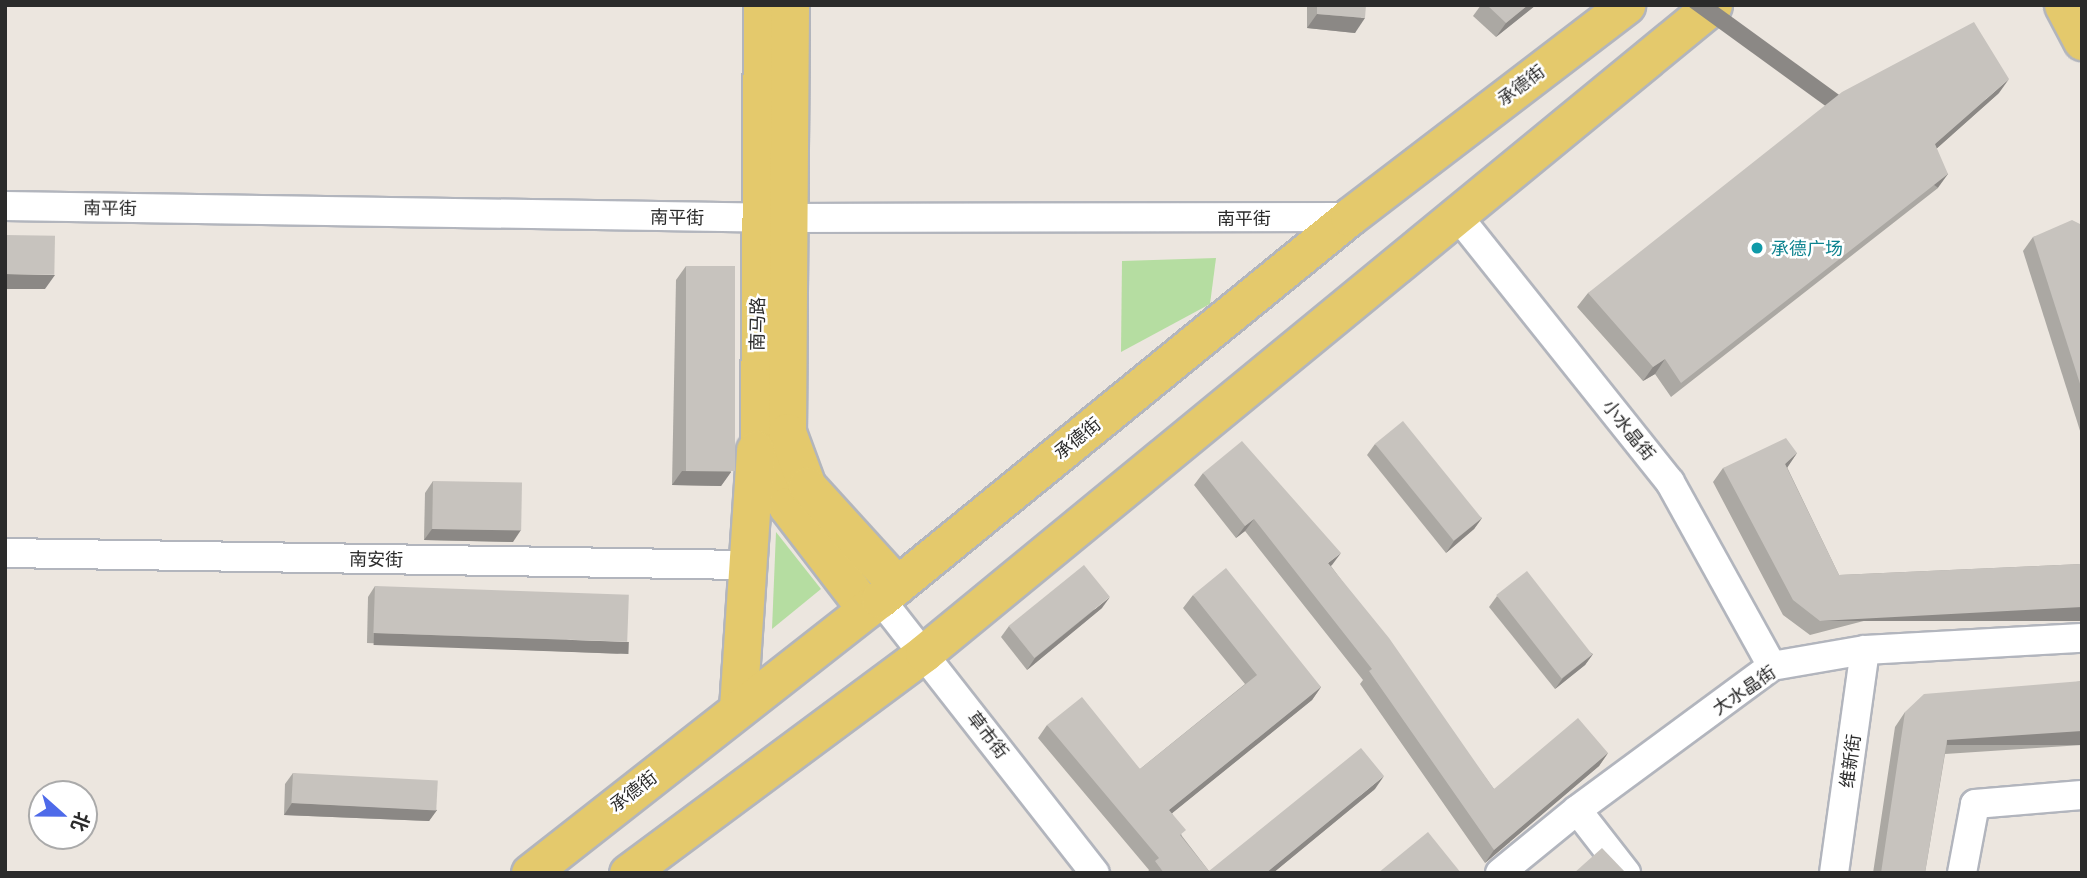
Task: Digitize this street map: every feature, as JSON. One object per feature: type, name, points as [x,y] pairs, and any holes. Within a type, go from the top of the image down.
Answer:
[{"type":"main road","name":"南马路","points":[[762,5],[787,432],[797,466],[881,597]]},
{"type":"main road","name":"南马路","points":[[789,5],[757,421],[759,450],[767,473],[881,597]]},
{"type":"main road","name":"承德街","points":[[530,873],[881,597],[1349,218],[1626,5]]},
{"type":"main road","points":[[628,873],[924,653],[1713,5]]},
{"type":"main road","points":[[2063,5],[2082,41]]},
{"type":"main road","points":[[738,708],[757,421]]},
{"type":"main road","points":[[646,873],[737,790]]},
{"type":"street","name":"南平街","points":[[5,206],[773,218],[1349,218]]},
{"type":"street","name":"小水晶街","points":[[1456,214],[1670,482],[1772,666]]},
{"type":"street","name":"南安街","points":[[5,553],[748,565]]},
{"type":"street","name":"草市街","points":[[881,597],[1095,873]]},
{"type":"street","name":"大水晶街","points":[[1500,873],[1577,810],[1772,666],[1865,650],[2082,638]]},
{"type":"street","name":"维新街","points":[[1834,873],[1865,650]]},
{"type":"street","points":[[1962,873],[1975,804],[2082,795]]},
{"type":"street","points":[[1577,810],[1626,873]]},
{"type":"green space","points":[[1216,258],[1210,304],[1121,352],[1122,261]]},
{"type":"green space","points":[[776,532],[821,589],[772,629]]},
{"type":"building","points":[[1317,5],[1366,5],[1365,18],[1317,14]]},
{"type":"building","points":[[1487,5],[1528,5],[1506,23]]},
{"type":"building","name":"承德广场","points":[[1974,22],[2009,79],[1935,144],[1948,174],[1681,383],[1665,359],[1653,367],[1588,293],[1842,92]]},
{"type":"building","points":[[2072,220],[2082,225],[2082,390],[2033,237]]},
{"type":"building","points":[[5,235],[55,236],[54,275],[5,274]]},
{"type":"building","points":[[686,266],[735,266],[735,471],[686,471]]},
{"type":"building","points":[[1403,421],[1482,518],[1454,541],[1375,444]]},
{"type":"building","points":[[1786,438],[1797,453],[1785,464],[1839,575],[2082,564],[2082,607],[1820,621],[1793,600],[1723,468]]},
{"type":"building","points":[[1242,441],[1341,553],[1328,563],[1389,638],[1494,789],[1578,718],[1608,753],[1494,850],[1369,671],[1372,669],[1254,519],[1245,526],[1203,473]]},
{"type":"building","points":[[433,481],[522,483],[521,531],[432,529]]},
{"type":"building","points":[[1084,565],[1110,597],[1034,658],[1009,626]]},
{"type":"building","points":[[1226,568],[1321,687],[1169,810],[1186,830],[1180,835],[1209,871],[1361,748],[1384,776],[1266,873],[1164,873],[1155,861],[1159,858],[1047,725],[1082,697],[1140,769],[1257,675],[1193,595]]},
{"type":"building","points":[[1527,571],[1592,655],[1562,679],[1496,595]]},
{"type":"building","points":[[375,586],[629,595],[627,642],[373,633]]},
{"type":"building","points":[[2082,681],[2082,731],[1947,740],[1925,873],[1881,873],[1905,712],[1924,694]]},
{"type":"building","points":[[293,773],[438,781],[436,811],[291,803]]},
{"type":"building","points":[[1428,832],[1461,873],[1378,873]]},
{"type":"building","points":[[1602,848],[1626,873],[1574,873]]},
{"type":"place","name":"承德广场","points":[[1757,248]]}]
